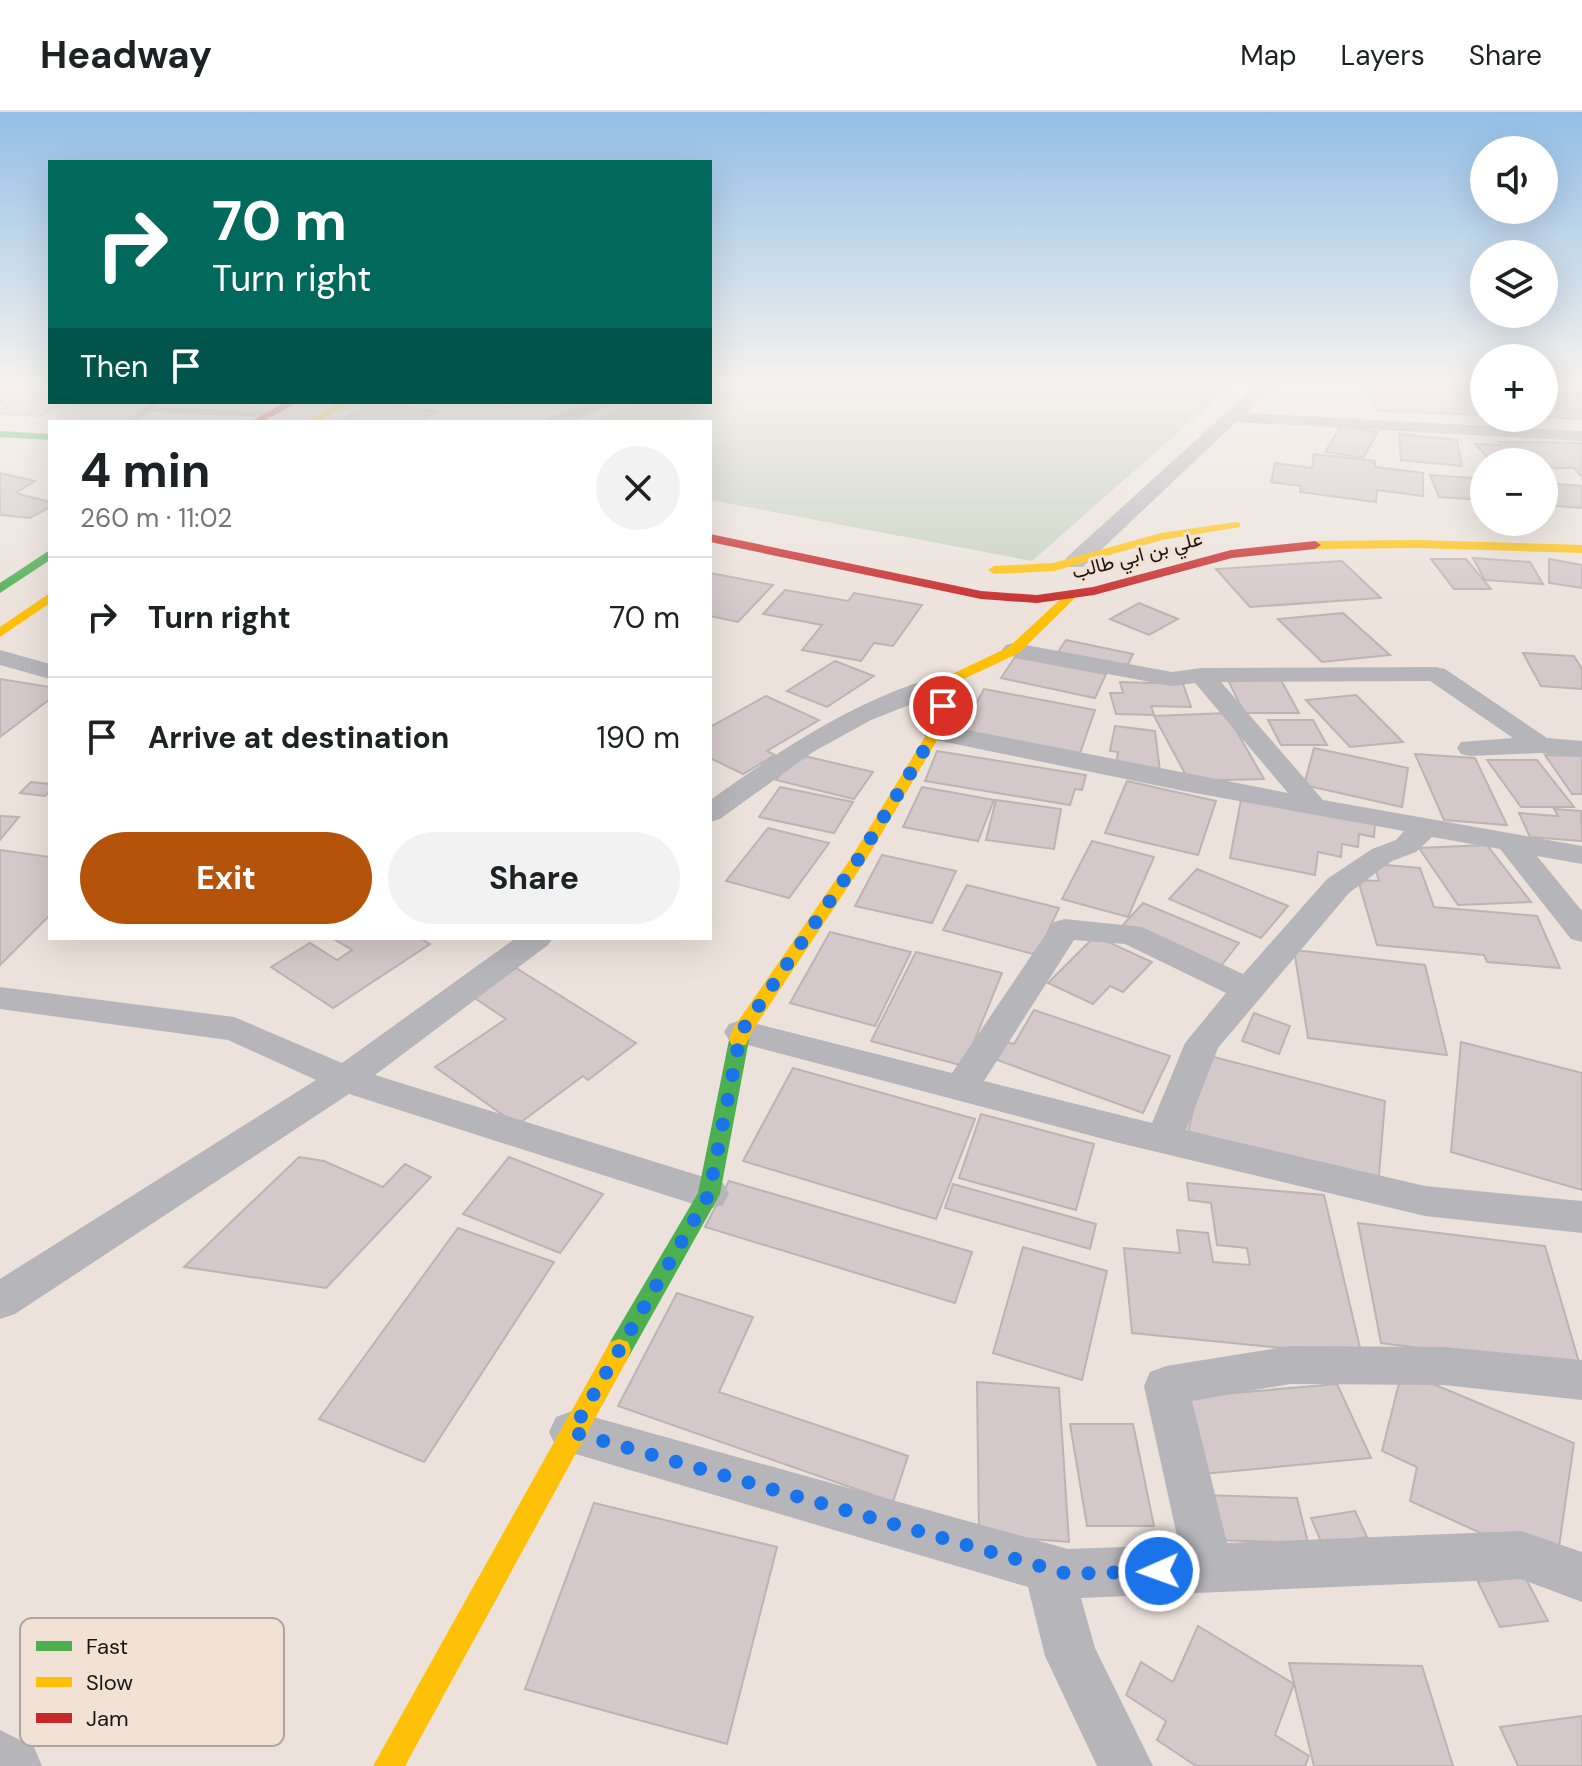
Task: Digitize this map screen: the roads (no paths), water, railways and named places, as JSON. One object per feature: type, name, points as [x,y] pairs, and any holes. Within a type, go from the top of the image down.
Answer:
[{"type":"main road","name":"علي بن ابي طالب","points":[[976,567],[1029,571],[1075,562],[1152,538],[1257,523]]},
{"type":"main road","name":"علي بن ابي طالب","points":[[712,538],[981,595],[1021,600],[1071,596],[1199,559],[1254,550],[1325,545],[1582,549]]},
{"type":"main road","points":[[0,589],[48,555]]},
{"type":"main road","points":[[388,1766],[572,1432],[709,1194],[741,1032],[859,858],[935,732],[951,680],[1014,650],[1071,596]]},
{"type":"main road","points":[[0,633],[48,598]]},
{"type":"street","points":[[1075,562],[1186,460]]},
{"type":"street","points":[[1014,650],[1172,679],[1201,675],[1436,674],[1540,745]]},
{"type":"street","points":[[0,657],[48,671]]},
{"type":"street","points":[[1201,675],[1312,804]]},
{"type":"street","points":[[712,812],[804,746],[862,715],[951,680]]},
{"type":"street","points":[[935,732],[1184,783],[1582,855]]},
{"type":"street","points":[[1470,748],[1540,745],[1582,749]]},
{"type":"street","points":[[1164,1139],[1202,1043],[1338,886],[1382,855],[1406,846],[1426,826]]},
{"type":"street","points":[[1510,842],[1582,932]]},
{"type":"street","points":[[961,1088],[1065,929],[1131,934],[1250,991]]},
{"type":"street","points":[[0,1301],[345,1079],[534,940]]},
{"type":"street","points":[[0,998],[234,1029],[345,1079],[709,1194]]},
{"type":"street","points":[[741,1032],[1164,1139],[1425,1201],[1582,1217]]},
{"type":"street","points":[[1205,1551],[1166,1386],[1290,1365],[1444,1366],[1582,1380]]},
{"type":"street","points":[[572,1432],[1068,1574],[1521,1555],[1582,1577]]},
{"type":"street","points":[[1048,1569],[1071,1656],[1126,1766]]},
{"type":"street","points":[[0,1757],[15,1766]]}]
